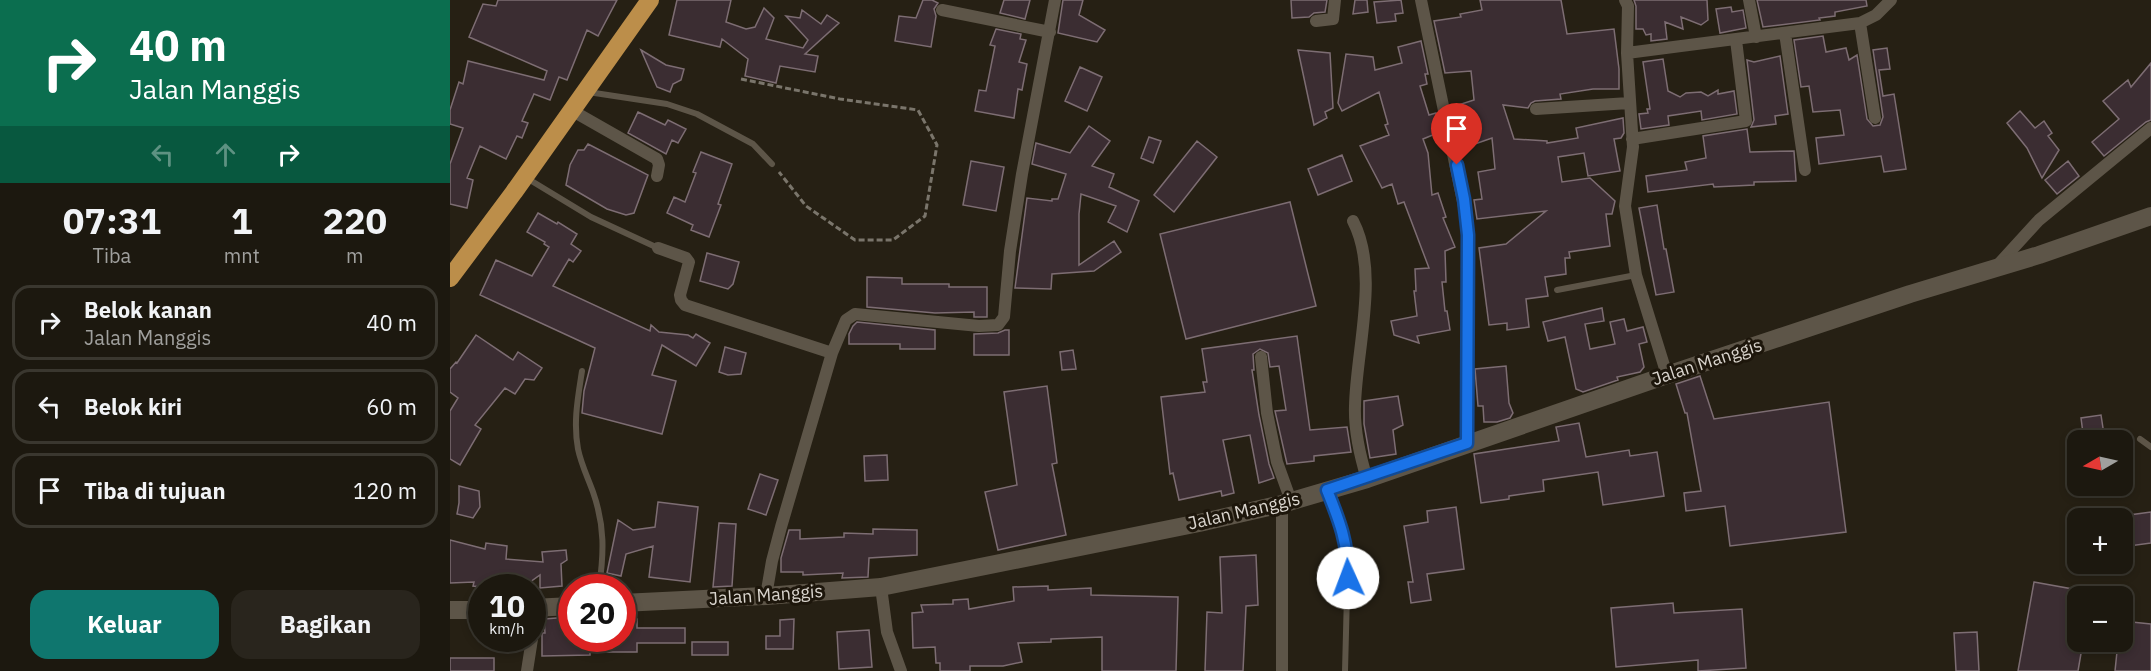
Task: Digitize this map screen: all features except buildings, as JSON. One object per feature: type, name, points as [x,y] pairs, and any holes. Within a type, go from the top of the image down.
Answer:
[{"type":"highway","points":[[450,278],[525,177],[650,0]]},
{"type":"street","points":[[766,596],[778,538],[832,353],[846,320],[855,314],[979,326],[998,325],[1002,322],[1022,174],[1055,0]]},
{"type":"street","points":[[1316,21],[1333,20],[1335,0]]},
{"type":"street","points":[[1421,0],[1467,221],[1467,443]]},
{"type":"street","points":[[1625,0],[1628,6],[1627,53],[1633,147],[1625,206],[1636,275],[1667,375]]},
{"type":"street","points":[[1749,0],[1756,37]]},
{"type":"street","points":[[1627,53],[1860,23],[1876,15],[1891,0]]},
{"type":"street","points":[[942,10],[1050,32]]},
{"type":"street","points":[[1860,23],[1875,118]]},
{"type":"street","points":[[1785,33],[1805,170]]},
{"type":"street","points":[[1632,139],[1746,121],[1736,39]]},
{"type":"street","points":[[1536,109],[1629,103]]},
{"type":"street","points":[[571,110],[657,159],[659,165],[657,176]]},
{"type":"street","points":[[1996,267],[2038,220],[2151,128]]},
{"type":"street","name":"Jalan Manggis","points":[[636,602],[766,596],[881,587],[1199,523],[1287,502],[1366,479],[1667,375],[1996,267],[2100,236],[2151,216]]},
{"type":"street","points":[[1353,220],[1363,246],[1365,276],[1363,327],[1355,410],[1360,453],[1366,479]]},
{"type":"street","points":[[658,248],[686,258],[689,262],[680,295],[685,305],[832,353]]},
{"type":"street","points":[[1261,357],[1268,413],[1287,502],[1282,671]]},
{"type":"street","points":[[881,587],[887,632],[901,671]]},
{"type":"street","points":[[450,610],[468,610]]},
{"type":"street","points":[[527,671],[530,652]]},
{"type":"lane","points":[[584,92],[667,104],[698,114],[753,144],[772,164]]},
{"type":"lane","points":[[525,177],[591,217],[658,248]]},
{"type":"lane","points":[[1557,290],[1636,275]]},
{"type":"lane","points":[[582,371],[575,411],[578,449],[603,527],[601,574]]},
{"type":"lane","points":[[2140,439],[2151,447]]},
{"type":"lane","points":[[1327,490],[1341,523],[1348,555],[1345,671]]},
{"type":"path","points":[[741,79],[840,99],[918,110],[938,145],[925,216],[893,240],[855,240],[806,206],[772,164]]},
{"type":"route","points":[[1348,578],[1348,555],[1341,523],[1327,490],[1366,479],[1467,443],[1468,235],[1457,165]]}]
